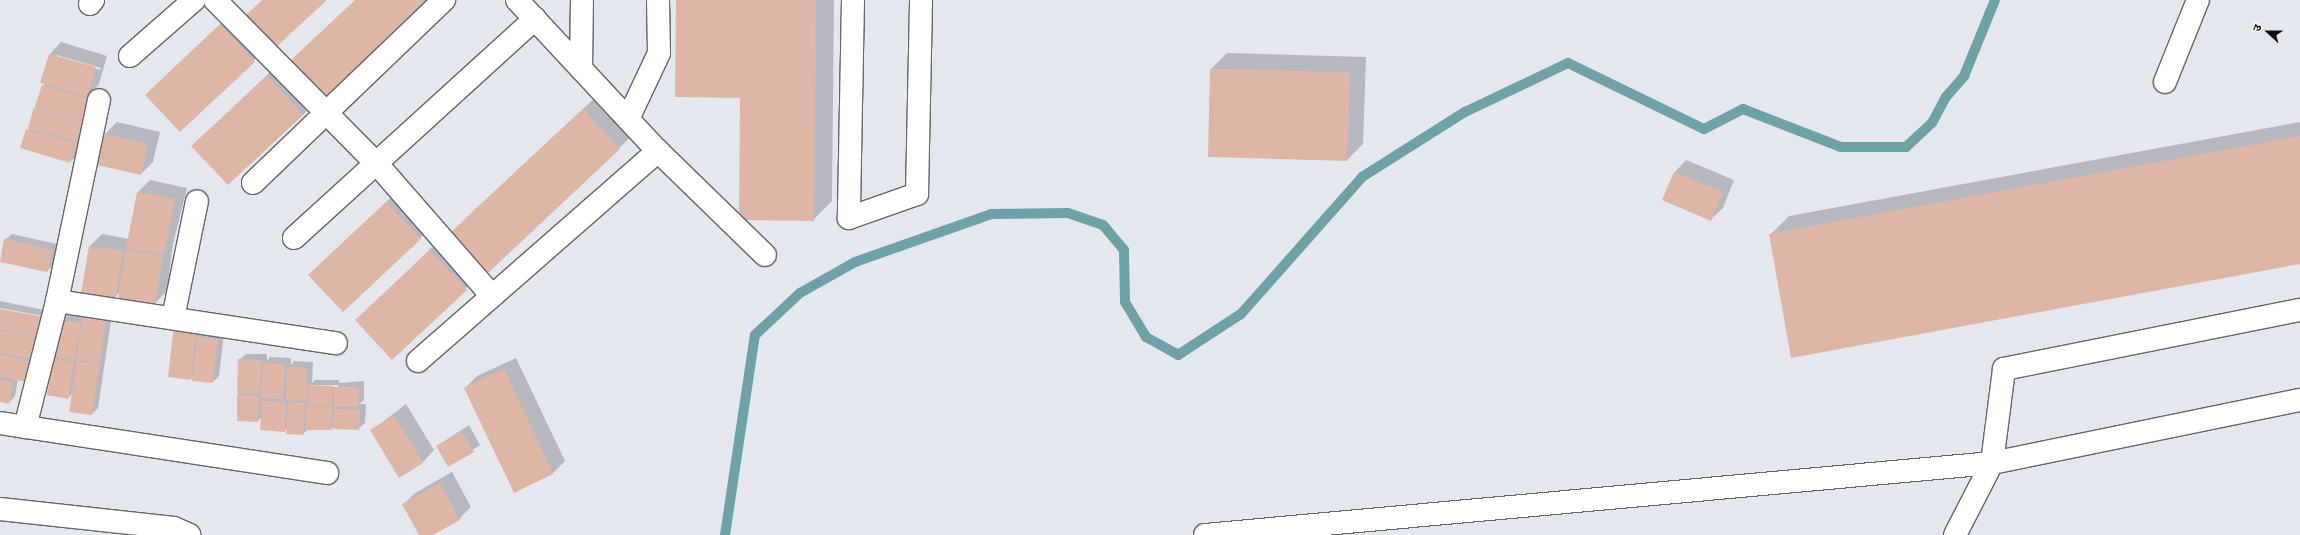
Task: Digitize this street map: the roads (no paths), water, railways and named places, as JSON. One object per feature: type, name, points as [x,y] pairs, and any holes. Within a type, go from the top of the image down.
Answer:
[{"type":"street","points":[[130,56],[194,0]]},
{"type":"street","points":[[215,0],[325,114],[377,164],[492,296]]},
{"type":"street","points":[[253,183],[444,0]]},
{"type":"street","points":[[517,0],[658,151],[764,255]]},
{"type":"street","points":[[581,69],[582,0]]},
{"type":"street","points":[[628,118],[659,53],[658,0]]},
{"type":"street","points":[[853,0],[849,218],[916,194],[921,0]]},
{"type":"street","points":[[2165,82],[2198,0]]},
{"type":"street","points":[[294,238],[535,19]]},
{"type":"street","points":[[25,427],[57,301],[99,100]]},
{"type":"street","points":[[418,361],[658,151]]},
{"type":"street","points":[[173,318],[197,201]]},
{"type":"street","points":[[57,301],[336,343]]},
{"type":"street","points":[[1955,535],[1992,463],[2004,369],[2300,310]]},
{"type":"street","points":[[1205,535],[1318,530],[1992,463],[2300,400]]},
{"type":"street","points":[[0,423],[326,473]]},
{"type":"street","points":[[0,509],[174,528],[190,535]]},
{"type":"waterway","points":[[725,535],[755,335],[800,293],[855,262],[991,214],[1068,213],[1103,225],[1124,250],[1125,302],[1146,337],[1178,355],[1241,314],[1362,177],[1465,112],[1568,63],[1704,129],[1743,109],[1841,147],[1906,147],[1932,123],[1946,97],[1964,76],[1995,0]]}]
